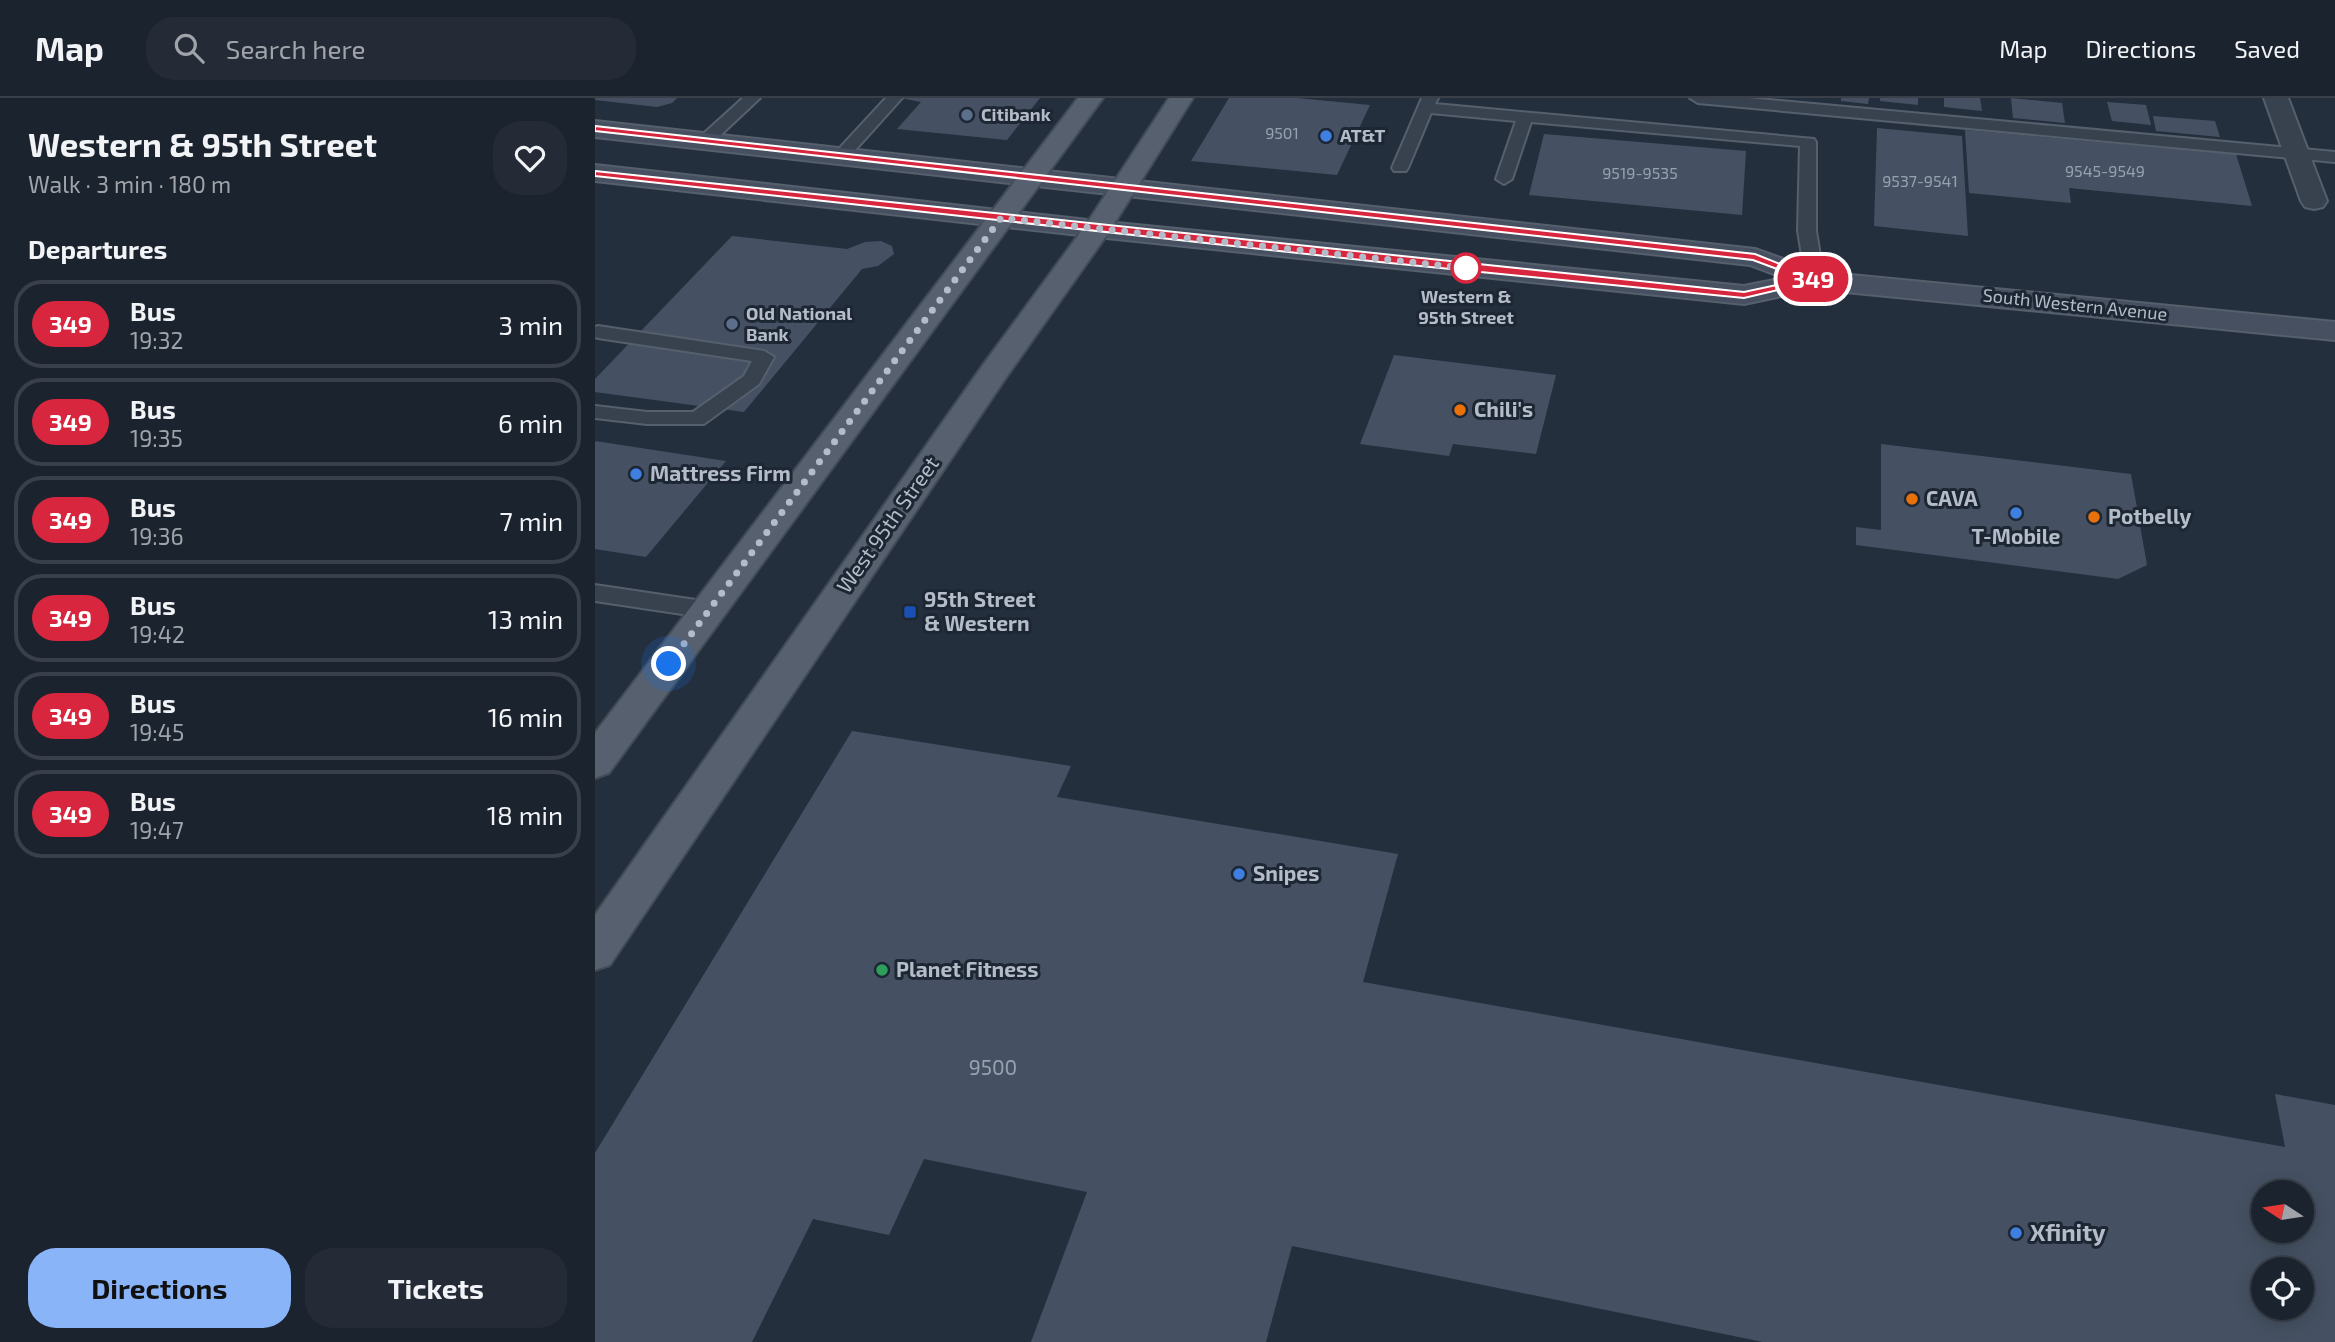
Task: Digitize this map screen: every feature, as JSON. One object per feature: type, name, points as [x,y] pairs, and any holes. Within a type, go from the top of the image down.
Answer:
[{"type":"main road","points":[[595,762],[1091,98]]},
{"type":"main road","name":"West 95th Street","points":[[595,951],[994,372],[1097,229],[1181,98]]},
{"type":"main road","name":"South Western Avenue","points":[[595,129],[1755,257],[1815,280],[2335,331]]},
{"type":"main road","name":"South Western Avenue","points":[[595,173],[1097,229],[1744,295],[1815,280]]},
{"type":"street","points":[[2276,98],[2313,201]]},
{"type":"lane","points":[[706,140],[752,98]]},
{"type":"lane","points":[[842,155],[894,98]]},
{"type":"lane","points":[[1698,98],[2335,157]]},
{"type":"lane","points":[[1400,168],[1428,103],[1525,116],[1808,142],[1807,230],[1815,280]]},
{"type":"lane","points":[[1504,179],[1525,116]]},
{"type":"lane","points":[[595,412],[647,418],[697,419],[753,380],[764,357],[598,332]]},
{"type":"lane","points":[[595,593],[709,610]]},
{"type":"building","points":[[595,98],[677,98],[672,103],[657,107]]},
{"type":"building","name":"Citibank","points":[[901,98],[1040,98],[1007,140],[897,129],[921,102]]},
{"type":"building","points":[[1229,98],[1297,98],[1370,105],[1337,175],[1191,161]]},
{"type":"building","points":[[1841,98],[1869,98],[1868,104],[1841,101]]},
{"type":"building","points":[[1880,98],[1918,98],[1918,105],[1880,101]]},
{"type":"building","points":[[1944,98],[1980,98],[1982,111],[1944,107]]},
{"type":"building","points":[[2011,98],[2062,103],[2065,123],[2013,118]]},
{"type":"building","points":[[2107,102],[2146,105],[2151,125],[2112,121]]},
{"type":"building","points":[[2153,116],[2215,121],[2220,137],[2156,131]]},
{"type":"building","points":[[1877,128],[1962,136],[1968,236],[1874,226]]},
{"type":"building","points":[[1965,130],[2236,154],[2252,206],[2069,188],[2071,203],[1969,193]]},
{"type":"building","points":[[1544,134],[1746,151],[1742,215],[1529,195]]},
{"type":"building","name":"Old National Bank","points":[[732,236],[847,249],[865,242],[881,241],[892,246],[894,254],[878,266],[862,269],[744,412],[595,392],[595,379]]},
{"type":"building","name":"Chili's","points":[[1394,355],[1556,375],[1536,454],[1453,444],[1449,456],[1360,444]]},
{"type":"building","points":[[595,441],[726,461],[646,557],[595,549]]},
{"type":"building","points":[[1881,444],[2131,474],[2147,565],[2118,579],[1856,545],[1856,527],[1881,530]]},
{"type":"building","points":[[852,731],[1071,766],[1057,797],[1398,854],[1363,982],[2285,1147],[2275,1094],[2335,1105],[2335,1342],[1763,1342],[1292,1246],[1266,1342],[1031,1342],[1087,1192],[924,1159],[889,1235],[813,1219],[752,1342],[595,1342],[595,1153]]},
{"type":"bus line","name":"349","points":[[595,129],[1755,257],[1815,280],[1744,295],[1097,229],[595,173]]},
{"type":"place","name":"Citibank","points":[[967,115]]},
{"type":"place","name":"AT&T","points":[[1326,136]]},
{"type":"place","name":"Western & 95th Street","points":[[1466,268]]},
{"type":"place","name":"Old National Bank","points":[[732,324]]},
{"type":"place","name":"Chili's","points":[[1460,410]]},
{"type":"place","name":"Mattress Firm","points":[[636,474]]},
{"type":"place","name":"CAVA","points":[[1912,499]]},
{"type":"place","name":"T-Mobile","points":[[2016,513]]},
{"type":"place","name":"Potbelly","points":[[2094,517]]},
{"type":"place","name":"95th Street & Western","points":[[910,612]]},
{"type":"place","name":"Snipes","points":[[1239,874]]},
{"type":"place","name":"Planet Fitness","points":[[882,970]]},
{"type":"place","name":"Xfinity","points":[[2016,1233]]},
{"type":"route","points":[[669,664],[1001,218],[1466,268]]}]
